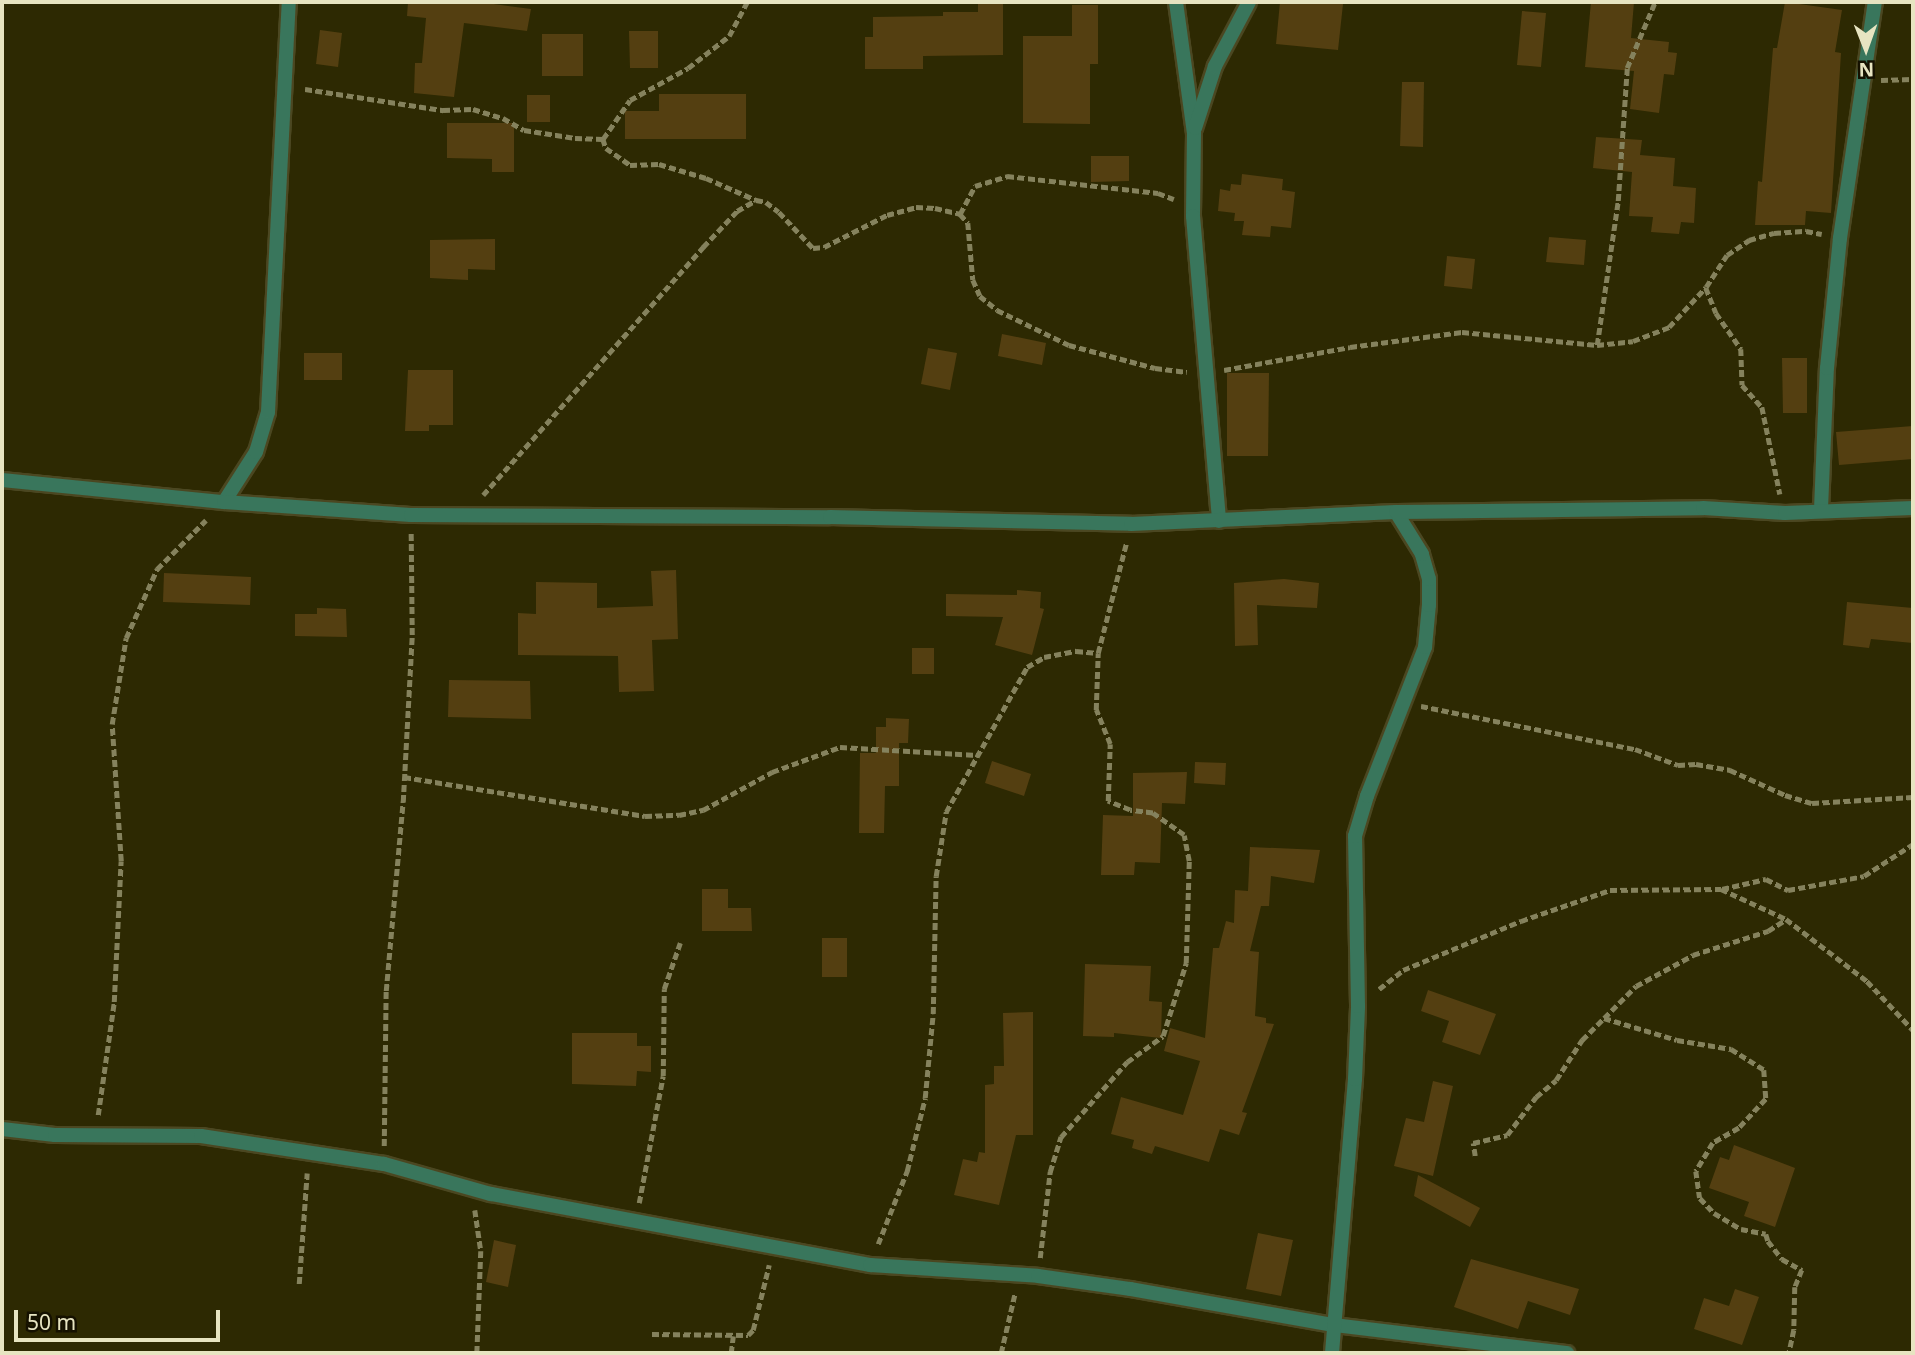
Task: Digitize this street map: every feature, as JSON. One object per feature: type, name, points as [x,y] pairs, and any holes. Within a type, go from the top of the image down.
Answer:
[{"type":"street","points":[[225,502],[256,452],[268,412],[289,2]]},
{"type":"street","points":[[1176,2],[1194,133],[1193,216],[1204,374],[1219,521]]},
{"type":"street","points":[[1194,133],[1215,66],[1250,2]]},
{"type":"street","points":[[1822,509],[1827,368],[1840,238],[1875,2]]},
{"type":"street","points":[[2,480],[225,502],[411,515],[466,513],[830,516],[1131,524],[1396,512],[1703,508],[1785,513],[1822,509],[1913,508]]},
{"type":"street","points":[[1332,1353],[1355,1079],[1358,1006],[1355,836],[1367,796],[1425,647],[1429,579],[1422,554],[1396,512]]},
{"type":"street","points":[[2,1129],[55,1135],[96,1133],[201,1136],[384,1164],[471,1189],[870,1265],[1038,1276],[1131,1289],[1334,1325],[1567,1353]]},
{"type":"path","points":[[603,139],[630,100],[688,68],[729,36],[747,2]]},
{"type":"path","points":[[1597,345],[1618,201],[1628,68],[1655,2]]},
{"type":"path","points":[[1863,81],[1913,79]]},
{"type":"path","points":[[284,86],[443,110],[473,109],[503,118],[524,130],[575,138],[603,139]]},
{"type":"path","points":[[603,139],[606,148],[630,165],[659,163],[766,202],[813,248],[824,247],[865,225],[916,207],[960,214],[968,223],[973,280],[980,296],[997,310],[1080,349],[1155,368],[1204,374],[1350,347],[1454,332],[1597,345],[1633,341],[1669,327],[1706,287],[1727,254],[1749,240],[1773,233],[1806,231],[1840,238]]},
{"type":"path","points":[[960,214],[975,186],[1007,176],[1158,193],[1172,197],[1193,216]]},
{"type":"path","points":[[466,513],[612,354],[703,247],[737,211],[756,200]]},
{"type":"path","points":[[1706,287],[1716,313],[1741,349],[1742,385],[1762,407],[1785,513]]},
{"type":"path","points":[[96,1133],[114,1002],[121,861],[112,724],[126,638],[157,569],[225,502]]},
{"type":"path","points":[[384,1164],[386,991],[404,777],[412,635],[411,515]]},
{"type":"path","points":[[1038,1276],[1050,1172],[1061,1137],[1128,1062],[1163,1036],[1186,963],[1189,861],[1184,835],[1153,813],[1130,810],[1108,801],[1110,744],[1096,710],[1098,653],[1131,524]]},
{"type":"path","points":[[870,1265],[907,1171],[925,1098],[933,1014],[936,876],[946,812],[1027,667],[1044,657],[1076,651],[1098,653]]},
{"type":"path","points":[[1404,702],[1612,744],[1678,765],[1696,764],[1730,770],[1785,796],[1812,803],[1913,797]]},
{"type":"path","points":[[404,777],[645,816],[679,815],[703,810],[772,772],[840,747],[977,755]]},
{"type":"path","points":[[1358,1006],[1403,970],[1521,921],[1610,890],[1721,889],[1766,879],[1788,890],[1864,876],[1913,844]]},
{"type":"path","points":[[1721,889],[1786,919],[1867,981],[1913,1030]]},
{"type":"path","points":[[1475,1156],[1473,1143],[1507,1135],[1536,1097],[1556,1080],[1582,1040],[1636,986],[1693,955],[1768,931],[1786,919]]},
{"type":"path","points":[[637,1221],[646,1158],[663,1076],[664,989],[680,943]]},
{"type":"path","points":[[1604,1018],[1677,1040],[1731,1049],[1764,1070],[1766,1099],[1739,1128],[1713,1143],[1696,1171],[1700,1198],[1714,1213],[1741,1229],[1766,1234],[1782,1259],[1802,1270],[1795,1287],[1794,1330],[1789,1353]]},
{"type":"path","points":[[299,1284],[310,1152]]},
{"type":"path","points":[[471,1189],[481,1251],[477,1353]]},
{"type":"path","points":[[652,1334],[748,1335],[753,1330],[767,1269],[777,1248]]},
{"type":"path","points":[[1001,1353],[1002,1336],[1014,1303],[1016,1275]]},
{"type":"path","points":[[731,1353],[733,1336]]},
{"type":"building","points":[[408,2],[479,2],[531,9],[527,31],[464,23],[454,97],[414,93],[415,63],[422,63],[426,18],[407,16]]},
{"type":"building","points":[[978,2],[1003,2],[1003,55],[923,56],[923,69],[865,69],[865,37],[873,37],[873,17],[943,16],[943,12],[978,12]]},
{"type":"building","points":[[1280,2],[1343,4],[1338,50],[1276,44]]},
{"type":"building","points":[[1591,2],[1634,2],[1631,38],[1669,42],[1668,52],[1677,53],[1674,75],[1664,74],[1659,113],[1630,109],[1634,71],[1585,67]]},
{"type":"building","points":[[1785,2],[1842,10],[1835,52],[1841,53],[1831,213],[1806,211],[1805,225],[1755,225],[1758,181],[1762,182],[1773,48],[1777,48]]},
{"type":"building","points":[[1072,5],[1098,5],[1098,64],[1090,64],[1090,124],[1023,123],[1023,36],[1072,36]]},
{"type":"building","points":[[1522,11],[1546,13],[1541,67],[1517,65]]},
{"type":"building","points":[[320,30],[342,33],[338,67],[316,64]]},
{"type":"building","points":[[629,31],[658,31],[658,68],[630,68]]},
{"type":"building","points":[[542,34],[583,34],[583,76],[542,76]]},
{"type":"building","points":[[1402,82],[1424,82],[1423,147],[1400,146]]},
{"type":"building","points":[[659,94],[746,94],[746,139],[625,139],[625,111],[659,111]]},
{"type":"building","points":[[527,95],[550,95],[550,122],[527,122]]},
{"type":"building","points":[[447,123],[514,123],[514,172],[492,172],[492,159],[447,158]]},
{"type":"building","points":[[1596,137],[1642,140],[1640,155],[1675,158],[1673,186],[1696,188],[1694,223],[1681,222],[1679,234],[1651,232],[1653,217],[1629,216],[1632,172],[1593,168]]},
{"type":"building","points":[[1091,156],[1129,156],[1129,181],[1091,182]]},
{"type":"building","points":[[1242,174],[1283,179],[1282,190],[1295,192],[1291,228],[1271,226],[1270,237],[1242,235],[1244,221],[1234,221],[1235,213],[1218,211],[1220,189],[1230,191],[1231,184],[1241,185]]},
{"type":"building","points":[[1549,237],[1586,240],[1584,265],[1546,262]]},
{"type":"building","points":[[495,239],[495,270],[468,269],[468,280],[430,278],[430,240]]},
{"type":"building","points":[[1447,256],[1475,259],[1472,289],[1444,286]]},
{"type":"building","points":[[1002,334],[1046,343],[1042,365],[998,356]]},
{"type":"building","points":[[928,348],[957,353],[950,390],[921,384]]},
{"type":"building","points":[[304,353],[342,353],[342,380],[304,380]]},
{"type":"building","points":[[1782,358],[1807,358],[1807,413],[1783,413]]},
{"type":"building","points":[[408,370],[453,370],[453,425],[429,425],[429,431],[405,431]]},
{"type":"building","points":[[1227,373],[1269,373],[1268,456],[1227,456]]},
{"type":"building","points":[[1913,426],[1913,459],[1839,465],[1836,432]]},
{"type":"building","points":[[676,570],[678,639],[652,640],[654,691],[619,692],[618,656],[518,655],[518,613],[536,614],[536,582],[597,583],[597,608],[653,606],[651,571]]},
{"type":"building","points":[[164,573],[251,577],[250,605],[163,602]]},
{"type":"building","points":[[1284,579],[1319,583],[1317,608],[1257,605],[1258,645],[1235,646],[1234,583]]},
{"type":"building","points":[[1017,590],[1041,592],[1040,608],[1044,609],[1032,655],[995,645],[1003,617],[946,616],[946,594],[1017,595]]},
{"type":"building","points":[[1847,602],[1913,608],[1913,643],[1871,639],[1869,648],[1843,645]]},
{"type":"building","points":[[317,608],[346,609],[347,637],[295,636],[295,614],[317,614]]},
{"type":"building","points":[[912,648],[934,648],[934,674],[912,674]]},
{"type":"building","points":[[449,680],[530,681],[531,719],[448,717]]},
{"type":"building","points":[[886,718],[909,719],[908,743],[899,743],[899,786],[885,786],[884,833],[859,833],[860,753],[876,753],[876,727],[886,727]]},
{"type":"building","points":[[992,761],[1031,774],[1024,796],[985,783]]},
{"type":"building","points":[[1195,762],[1226,763],[1225,785],[1194,783]]},
{"type":"building","points":[[1187,772],[1185,804],[1162,803],[1160,863],[1135,862],[1134,875],[1101,875],[1103,815],[1133,816],[1133,773]]},
{"type":"building","points":[[1250,847],[1320,850],[1314,883],[1271,876],[1269,906],[1261,906],[1250,951],[1259,952],[1255,1016],[1266,1018],[1266,1023],[1274,1024],[1242,1112],[1247,1113],[1239,1135],[1220,1129],[1209,1162],[1155,1146],[1152,1154],[1132,1148],[1134,1140],[1111,1134],[1121,1097],[1183,1115],[1200,1061],[1164,1051],[1170,1028],[1205,1038],[1213,948],[1219,948],[1226,921],[1234,923],[1235,890],[1248,891]]},
{"type":"building","points":[[702,889],[728,889],[728,908],[751,908],[752,931],[702,931]]},
{"type":"building","points":[[822,938],[847,938],[847,977],[822,977]]},
{"type":"building","points":[[1085,964],[1151,966],[1149,1001],[1162,1002],[1161,1038],[1114,1033],[1114,1037],[1083,1036]]},
{"type":"building","points":[[1428,990],[1496,1014],[1480,1055],[1442,1042],[1449,1021],[1421,1011]]},
{"type":"building","points":[[1033,1012],[1033,1135],[1016,1135],[999,1205],[954,1195],[963,1159],[977,1162],[979,1152],[985,1153],[985,1085],[994,1084],[994,1066],[1004,1066],[1003,1013]]},
{"type":"building","points":[[572,1033],[637,1033],[637,1046],[651,1046],[651,1072],[637,1071],[636,1086],[572,1084]]},
{"type":"building","points":[[1433,1081],[1453,1086],[1433,1176],[1394,1166],[1406,1118],[1424,1122]]},
{"type":"building","points":[[1734,1145],[1795,1168],[1775,1227],[1744,1216],[1749,1202],[1709,1188],[1720,1157],[1729,1160]]},
{"type":"building","points":[[1418,1175],[1480,1208],[1470,1227],[1414,1196]]},
{"type":"building","points":[[1258,1233],[1293,1240],[1281,1296],[1246,1289]]},
{"type":"building","points":[[494,1240],[516,1245],[508,1287],[486,1282]]},
{"type":"building","points":[[1471,1259],[1579,1289],[1570,1315],[1528,1301],[1518,1329],[1454,1307]]},
{"type":"building","points":[[1735,1289],[1759,1297],[1742,1345],[1694,1329],[1704,1298],[1729,1306]]}]
